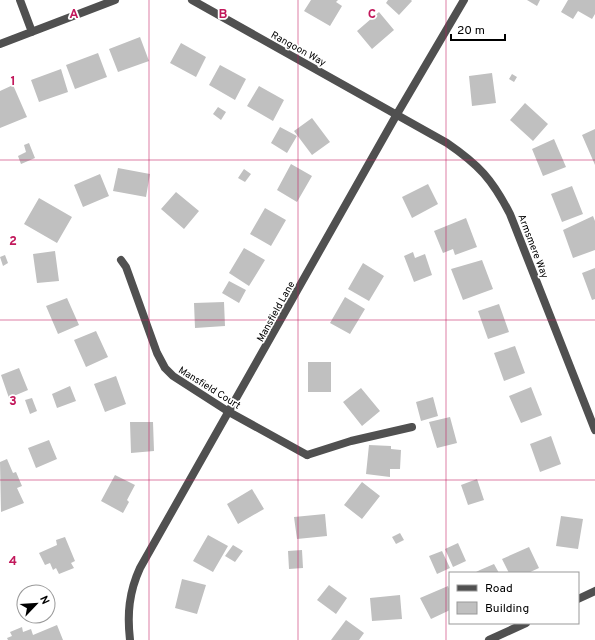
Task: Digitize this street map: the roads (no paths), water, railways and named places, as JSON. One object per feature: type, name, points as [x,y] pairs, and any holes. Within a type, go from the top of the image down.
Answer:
[{"type":"street","points":[[20,0],[32,32]]},
{"type":"street","points":[[0,44],[115,0]]},
{"type":"street","name":"Rangoon Way","points":[[192,0],[397,114]]},
{"type":"street","name":"Mansfield Lane","points":[[130,640],[128,613],[135,580],[397,114],[464,0]]},
{"type":"street","name":"Armsmere Way","points":[[397,114],[447,143],[472,160],[484,172],[498,190],[510,214],[595,430]]},
{"type":"street","name":"Mansfield Court","points":[[120,260],[126,267],[165,368],[179,381],[229,412],[307,455],[351,441],[412,427]]},
{"type":"street","points":[[579,599],[595,591]]},
{"type":"street","points":[[489,640],[524,624]]}]
